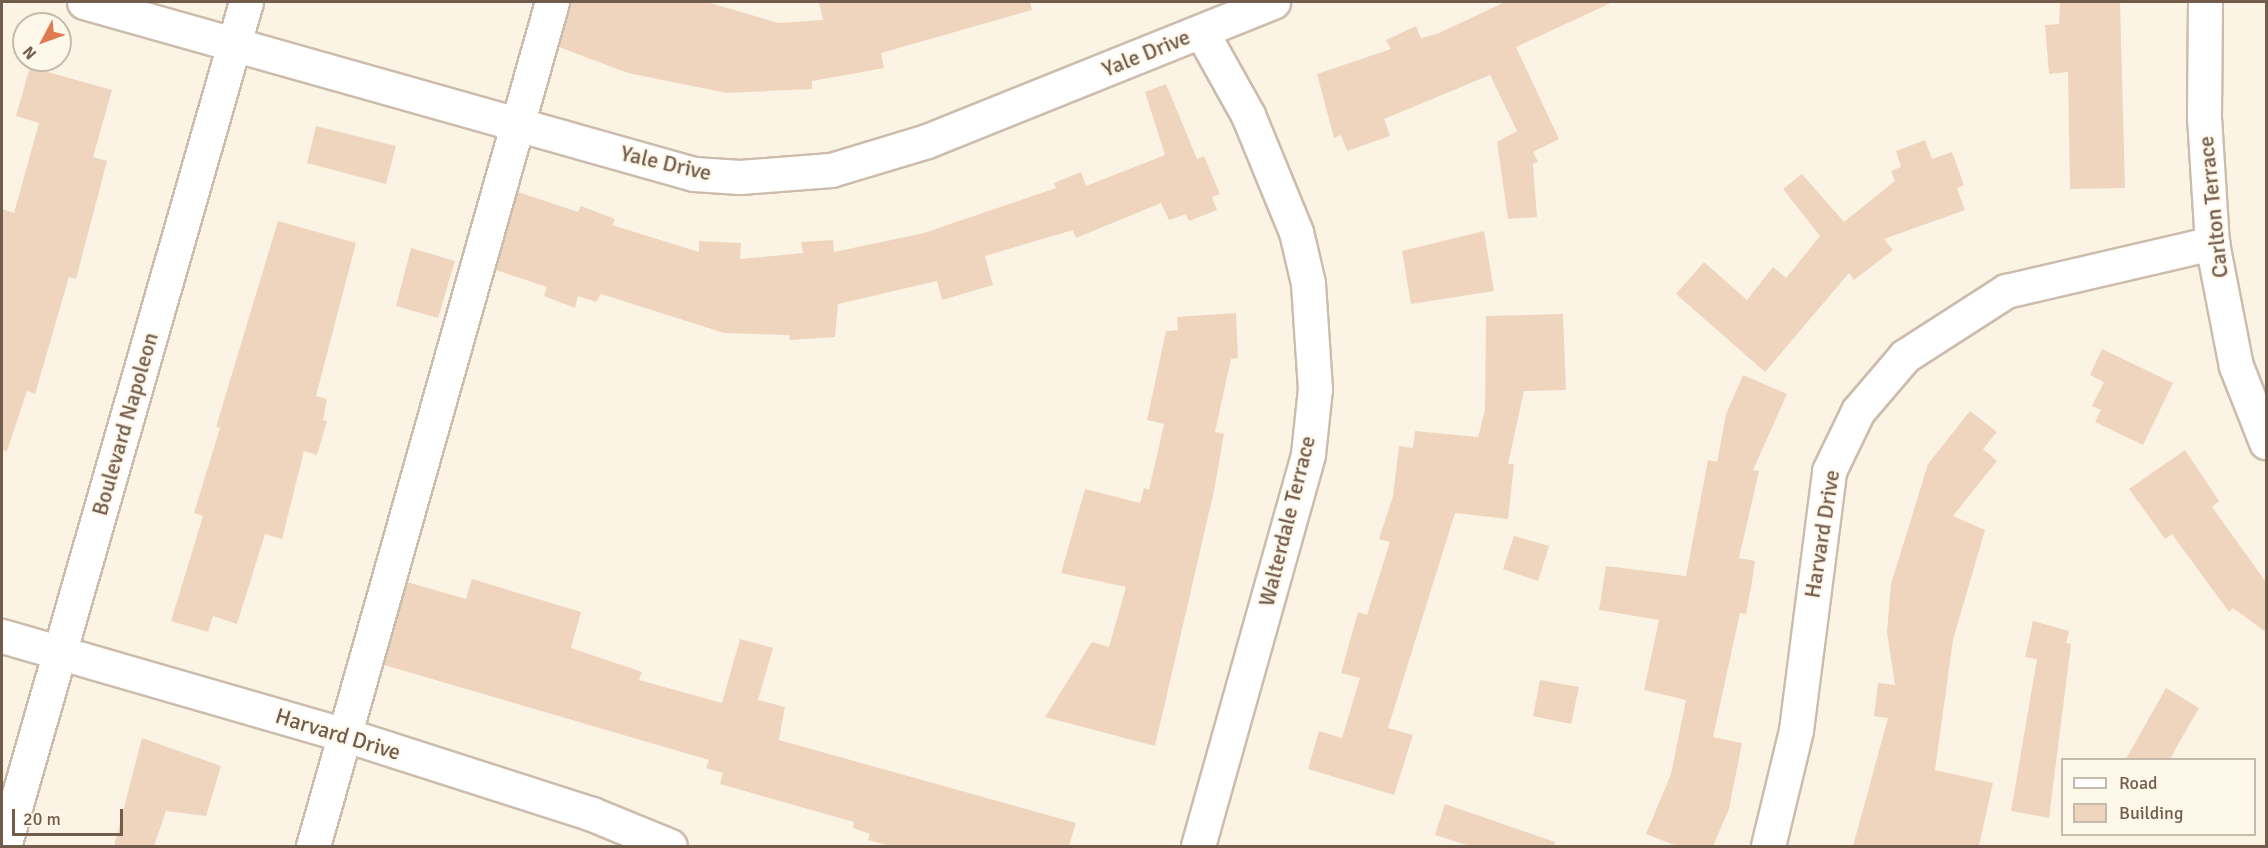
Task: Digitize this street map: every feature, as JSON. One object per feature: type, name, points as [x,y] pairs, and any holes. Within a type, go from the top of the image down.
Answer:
[{"type":"street","name":"Yale Drive","points":[[84,2],[694,174],[785,177],[927,141],[1273,2]]},
{"type":"street","name":"Boulevard Napoleon","points":[[4,846],[246,2]]},
{"type":"street","points":[[314,846],[552,2]]},
{"type":"street","name":"Carlton Terrace","points":[[2205,2],[2204,117],[2212,243],[2236,366],[2266,442]]},
{"type":"street","name":"Walterdale Terrace","points":[[1198,846],[1308,454],[1315,389],[1308,283],[1296,232],[1248,115],[1201,30]]},
{"type":"street","name":"Harvard Drive","points":[[1768,846],[1796,730],[1829,471],[1858,411],[1905,356],[2006,291],[2212,243]]},
{"type":"street","name":"Harvard Drive","points":[[2,636],[346,735],[592,814],[670,846]]},
{"type":"building","points":[[570,2],[707,2],[778,23],[823,20],[819,2],[1030,2],[1032,10],[881,53],[884,68],[812,81],[812,89],[727,93],[628,73],[559,47]]},
{"type":"building","points":[[1505,2],[1613,2],[1516,47],[1559,139],[1533,152],[1538,162],[1533,164],[1537,217],[1508,219],[1497,142],[1517,131],[1490,75],[1384,119],[1390,136],[1347,151],[1341,135],[1334,138],[1317,74],[1391,49],[1386,40],[1416,26],[1421,38],[1437,34]]},
{"type":"building","points":[[2060,2],[2120,2],[2125,188],[2070,189],[2068,72],[2049,74],[2045,25],[2059,24]]},
{"type":"building","points":[[29,72],[48,72],[112,90],[93,157],[107,161],[76,279],[69,277],[35,394],[27,391],[7,451],[2,450],[2,209],[14,213],[39,123],[16,116]]},
{"type":"building","points":[[1166,84],[1197,159],[1204,156],[1220,194],[1212,197],[1217,210],[1189,221],[1186,214],[1169,220],[1161,203],[1076,238],[1073,230],[985,256],[993,285],[942,300],[937,281],[838,304],[835,337],[790,340],[789,335],[724,333],[601,294],[596,302],[578,296],[575,308],[544,296],[547,287],[496,270],[518,192],[578,212],[581,206],[615,219],[612,225],[699,252],[699,241],[741,243],[740,259],[803,253],[801,242],[833,240],[834,252],[924,233],[1056,188],[1054,183],[1081,172],[1086,186],[1165,155],[1145,92]]},
{"type":"building","points":[[316,126],[396,146],[386,184],[307,163]]},
{"type":"building","points":[[1925,140],[1932,159],[1952,152],[1964,185],[1957,188],[1965,210],[1884,239],[1893,250],[1854,280],[1849,273],[1765,372],[1676,294],[1704,262],[1747,300],[1773,267],[1786,278],[1820,236],[1783,189],[1802,174],[1844,222],[1895,181],[1891,171],[1901,167],[1896,151]]},
{"type":"building","points":[[278,221],[356,243],[316,396],[327,399],[323,420],[327,421],[317,455],[304,451],[282,539],[265,534],[237,624],[213,616],[208,632],[171,621],[203,516],[194,513],[220,428],[216,427]]},
{"type":"building","points":[[1484,231],[1494,291],[1411,304],[1402,251]]},
{"type":"building","points":[[411,248],[455,261],[438,318],[396,306]]},
{"type":"building","points":[[1236,313],[1238,358],[1231,359],[1215,432],[1224,434],[1214,491],[1155,746],[1045,717],[1092,642],[1109,647],[1126,587],[1061,573],[1085,489],[1140,503],[1144,488],[1149,490],[1164,424],[1147,420],[1166,331],[1178,330],[1177,317]]},
{"type":"building","points":[[1563,314],[1566,390],[1524,391],[1508,464],[1514,464],[1508,519],[1455,513],[1388,728],[1413,735],[1394,795],[1308,769],[1319,731],[1342,738],[1360,678],[1341,673],[1358,612],[1367,615],[1390,542],[1379,539],[1393,496],[1399,446],[1413,448],[1415,431],[1478,437],[1485,410],[1486,316]]},
{"type":"building","points":[[2102,349],[2173,383],[2143,445],[2095,422],[2101,410],[2092,406],[2104,382],[2090,375]]},
{"type":"building","points":[[1743,375],[1787,394],[1753,470],[1759,471],[1739,558],[1755,561],[1752,582],[1746,614],[1740,613],[1713,737],[1742,743],[1729,809],[1713,846],[1677,846],[1646,834],[1671,774],[1686,700],[1644,690],[1659,620],[1599,610],[1606,566],[1686,576],[1708,460],[1717,462],[1726,414]]},
{"type":"building","points":[[1970,411],[1997,432],[1983,449],[1997,461],[1953,516],[1985,530],[1953,640],[1935,770],[1993,783],[1979,846],[1853,846],[1888,718],[1874,716],[1878,683],[1895,685],[1887,632],[1891,584],[1928,464]]},
{"type":"building","points":[[2185,450],[2219,501],[2212,507],[2266,582],[2266,632],[2233,608],[2229,612],[2172,534],[2165,539],[2129,489]]},
{"type":"building","points":[[1514,536],[1549,546],[1538,581],[1503,569]]},
{"type":"building","points":[[472,579],[581,612],[571,648],[642,672],[639,680],[722,703],[740,639],[773,648],[758,700],[785,707],[779,740],[1076,823],[1069,846],[890,846],[868,840],[870,834],[853,828],[854,822],[720,784],[723,773],[706,768],[709,760],[384,665],[407,582],[466,599]]},
{"type":"building","points":[[2033,621],[2069,631],[2066,643],[2071,644],[2049,818],[2011,811],[2037,659],[2025,657]]},
{"type":"building","points":[[1540,680],[1579,687],[1571,724],[1533,716]]},
{"type":"building","points":[[2166,688],[2199,708],[2171,758],[2127,758]]},
{"type":"building","points":[[142,738],[221,766],[206,816],[166,811],[154,846],[114,846]]},
{"type":"building","points":[[1445,804],[1555,842],[1554,846],[1470,846],[1435,835]]}]
